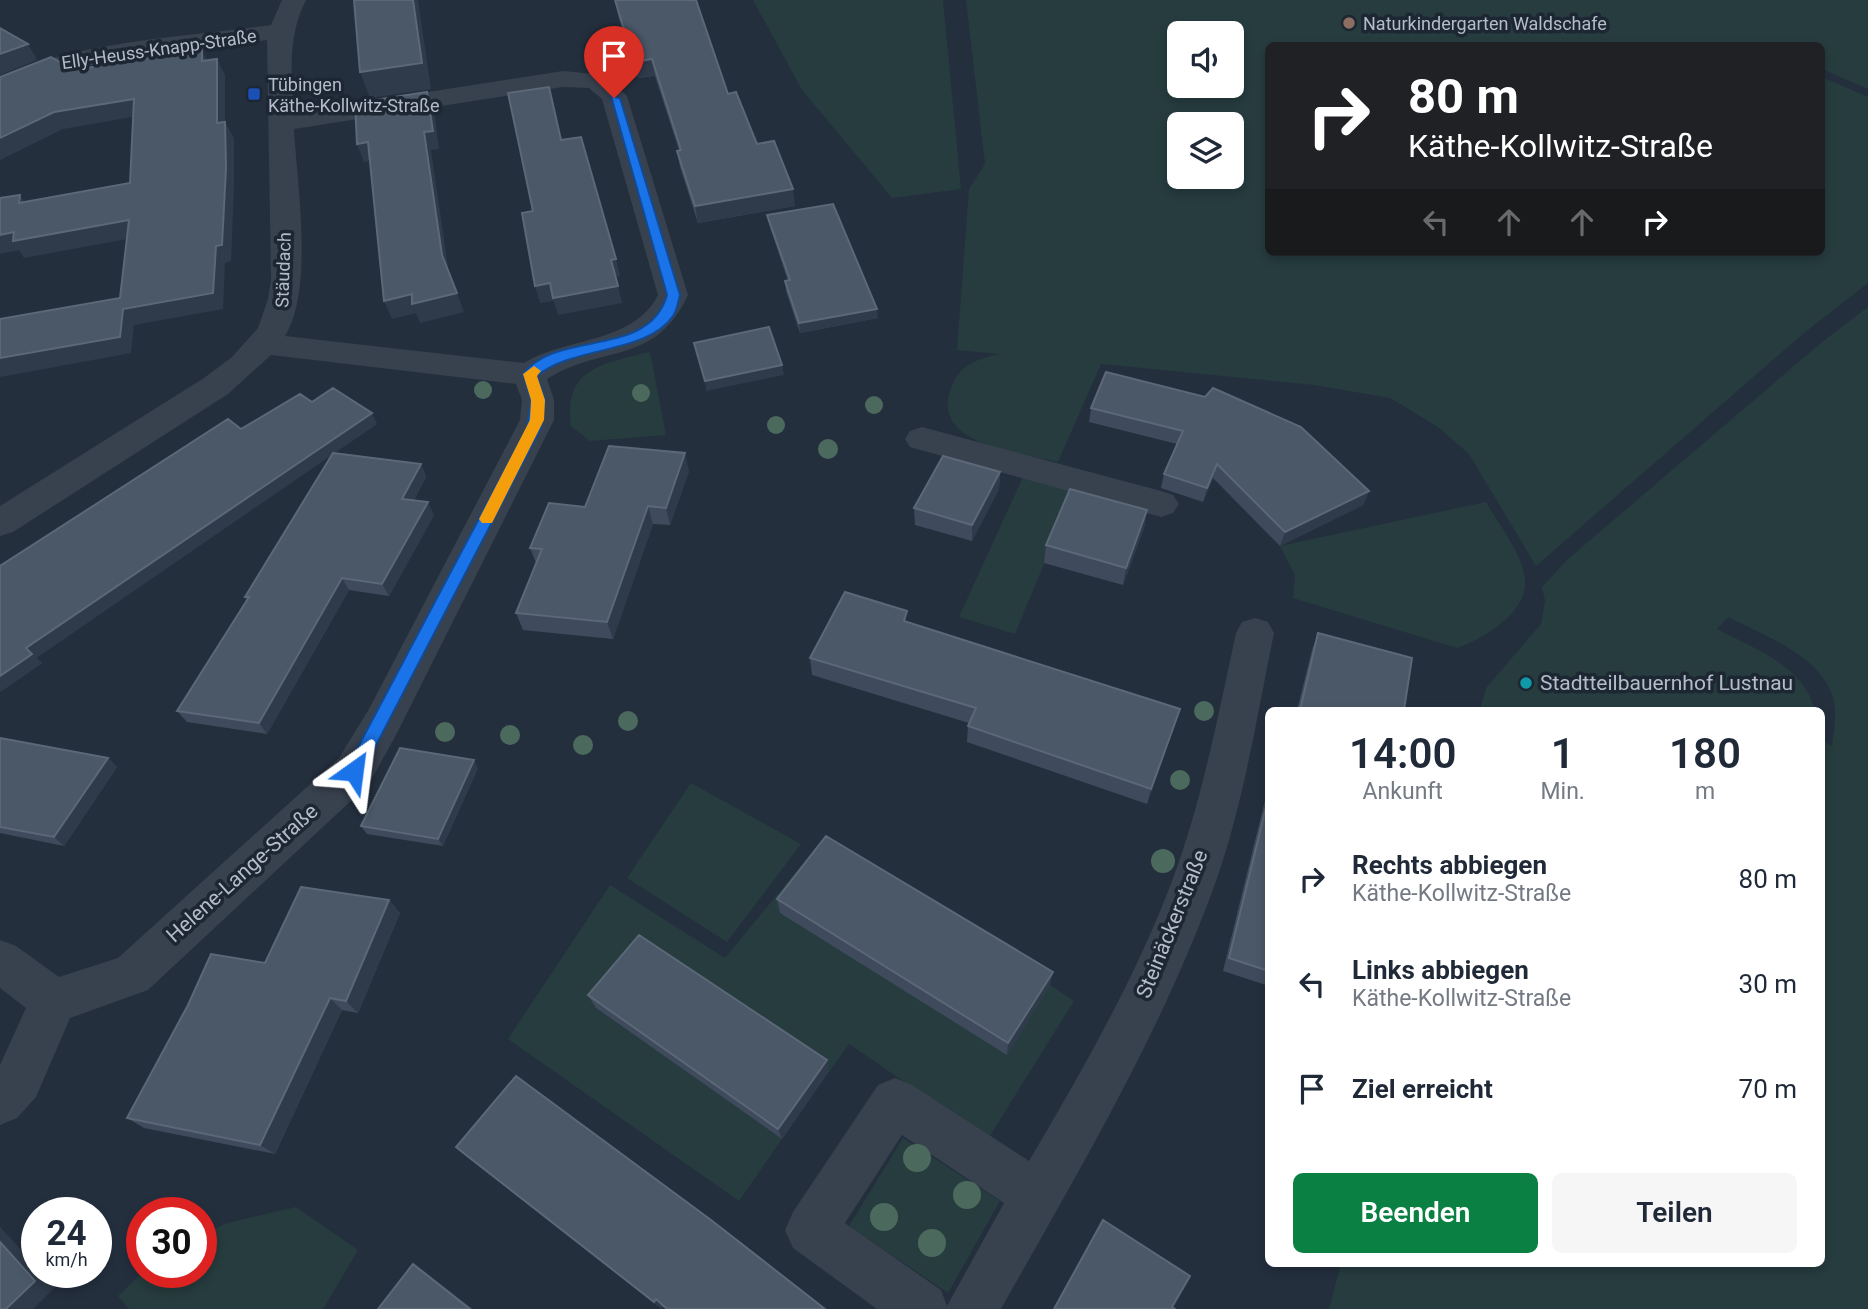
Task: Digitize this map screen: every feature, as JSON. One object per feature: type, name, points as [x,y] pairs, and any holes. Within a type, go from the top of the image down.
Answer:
[{"type":"street","name":"Stäudach","points":[[0,523],[216,386],[246,364],[264,344],[281,316],[285,297],[280,122],[281,31],[294,0]]},
{"type":"street","name":"Elly-Heuss-Knapp-Straße","points":[[0,87],[34,71],[75,60],[281,31]]},
{"type":"street","points":[[264,344],[529,374],[544,363],[564,355],[615,344],[643,333],[668,314],[673,295],[614,96],[596,81],[563,79],[280,122]]},
{"type":"street","name":"Helene-Lange-Straße","points":[[54,1001],[132,975],[354,771],[534,428],[538,400],[529,374]]},
{"type":"street","points":[[922,439],[1161,504]]},
{"type":"street","name":"Steinäckerstraße","points":[[972,1309],[1132,1023],[1194,881],[1255,634]]},
{"type":"street","points":[[0,961],[54,1001],[30,1048],[19,1080],[0,1101]]},
{"type":"street","points":[[922,1309],[811,1230],[895,1102],[1036,1195]]},
{"type":"green space","points":[[753,0],[943,0],[961,189],[892,198],[802,90]]},
{"type":"green space","points":[[966,0],[1868,0],[1868,89],[1825,70],[1825,42],[1265,42],[1265,256],[1825,256],[1825,78],[1868,97],[1868,283],[1804,333],[1536,566],[1469,454],[1438,427],[1390,398],[1314,385],[1101,364],[1058,462],[984,444],[954,424],[948,409],[950,391],[958,375],[968,365],[999,354],[957,350],[969,189],[985,164]]},
{"type":"green space","points":[[1868,307],[1868,1309],[1329,1309],[1340,1267],[1825,1267],[1825,742],[1832,746],[1835,709],[1831,691],[1822,676],[1794,651],[1728,617],[1717,629],[1762,652],[1789,670],[1809,694],[1814,707],[1481,707],[1486,688],[1541,624],[1545,601],[1542,587],[1568,559],[1822,342]]},
{"type":"green space","points":[[650,352],[666,435],[590,441],[571,426],[570,407],[580,380],[603,365]]},
{"type":"green space","points":[[1027,468],[1078,482],[1015,634],[959,617]]},
{"type":"green space","points":[[1486,502],[1515,549],[1523,569],[1524,591],[1520,603],[1502,623],[1467,644],[1457,648],[1293,598],[1295,575],[1280,546]]},
{"type":"green space","points":[[691,783],[801,844],[727,942],[627,878]]},
{"type":"green space","points":[[818,845],[828,851],[1006,1054],[1050,985],[1074,1001],[988,1139],[849,1044],[829,1072],[645,949],[596,1008],[782,1139],[739,1201],[508,1039],[610,885],[725,958]]},
{"type":"green space","points":[[903,1138],[1000,1201],[948,1293],[849,1226]]},
{"type":"green space","points":[[296,1207],[358,1250],[323,1309],[129,1309],[118,1296],[126,1288],[217,1288],[217,1228],[227,1223]]},
{"type":"building","points":[[354,0],[413,0],[422,63],[360,72]]},
{"type":"building","points":[[615,0],[696,0],[728,94],[736,92],[757,144],[774,141],[793,189],[695,206],[677,151],[681,150],[652,59],[634,62]]},
{"type":"building","points":[[0,28],[28,44],[0,54]]},
{"type":"building","points":[[202,50],[202,61],[217,59],[217,123],[225,122],[226,168],[222,245],[216,246],[213,293],[123,309],[120,337],[0,358],[0,319],[120,298],[129,220],[13,241],[14,232],[0,235],[0,198],[20,195],[19,203],[130,183],[134,99],[54,112],[0,138],[0,77],[51,57],[73,70]]},
{"type":"building","points":[[549,87],[561,140],[581,137],[616,259],[611,260],[618,286],[553,298],[550,283],[535,286],[522,213],[533,211],[508,93]]},
{"type":"building","points":[[427,92],[433,131],[424,132],[442,255],[457,293],[412,304],[412,294],[384,301],[368,142],[357,144],[355,103]]},
{"type":"building","points":[[833,204],[877,309],[799,323],[785,281],[790,280],[767,215]]},
{"type":"building","points":[[769,327],[782,365],[705,381],[694,343]]},
{"type":"building","points":[[1106,372],[1205,397],[1213,388],[1301,427],[1369,491],[1285,532],[1217,464],[1207,488],[1164,474],[1183,431],[1091,408]]},
{"type":"building","points":[[333,388],[372,413],[26,648],[32,654],[0,676],[0,566],[228,419],[241,429],[300,394],[312,402]]},
{"type":"building","points":[[609,446],[685,453],[666,508],[648,506],[607,622],[516,613],[542,549],[530,548],[549,503],[585,507]]},
{"type":"building","points":[[333,453],[421,464],[402,499],[428,502],[382,584],[342,578],[259,723],[177,711],[249,597],[245,597]]},
{"type":"building","points":[[943,456],[1000,472],[972,525],[914,508]]},
{"type":"building","points":[[1070,489],[1147,510],[1126,568],[1046,545]]},
{"type":"building","points":[[845,592],[907,611],[904,621],[1180,709],[1151,789],[968,726],[976,708],[810,658]]},
{"type":"building","points":[[1318,633],[1412,658],[1404,707],[1301,707]]},
{"type":"building","points":[[0,738],[108,758],[54,837],[0,827]]},
{"type":"building","points":[[400,748],[474,760],[438,839],[361,826]]},
{"type":"building","points":[[1265,811],[1265,970],[1229,958]]},
{"type":"building","points":[[826,836],[1053,972],[1008,1043],[777,899]]},
{"type":"building","points":[[301,887],[389,900],[346,1001],[330,998],[260,1145],[127,1118],[188,1005],[211,954],[265,963]]},
{"type":"building","points":[[639,935],[827,1060],[778,1129],[588,995]]},
{"type":"building","points":[[516,1076],[711,1220],[825,1309],[667,1309],[656,1299],[654,1302],[456,1147]]},
{"type":"building","points":[[1103,1220],[1190,1276],[1172,1307],[1175,1309],[1054,1309]]},
{"type":"building","points":[[0,1242],[21,1265],[21,1288],[28,1288],[6,1309],[0,1309]]},
{"type":"building","points":[[413,1264],[470,1309],[378,1309]]},
{"type":"slow traffic","points":[[487,519],[537,420],[538,400],[529,374],[534,371]]},
{"type":"place","name":"Naturkindergarten Waldschafe","points":[[1349,23]]},
{"type":"place","name":"Tübingen Käthe-Kollwitz-Straße","points":[[254,94]]},
{"type":"place","name":"Stadtteilbauernhof Lustnau","points":[[1526,683]]},
{"type":"route","points":[[354,771],[383,721],[534,428],[538,400],[529,374],[544,363],[564,355],[615,344],[643,333],[668,314],[673,295],[614,98]]}]
